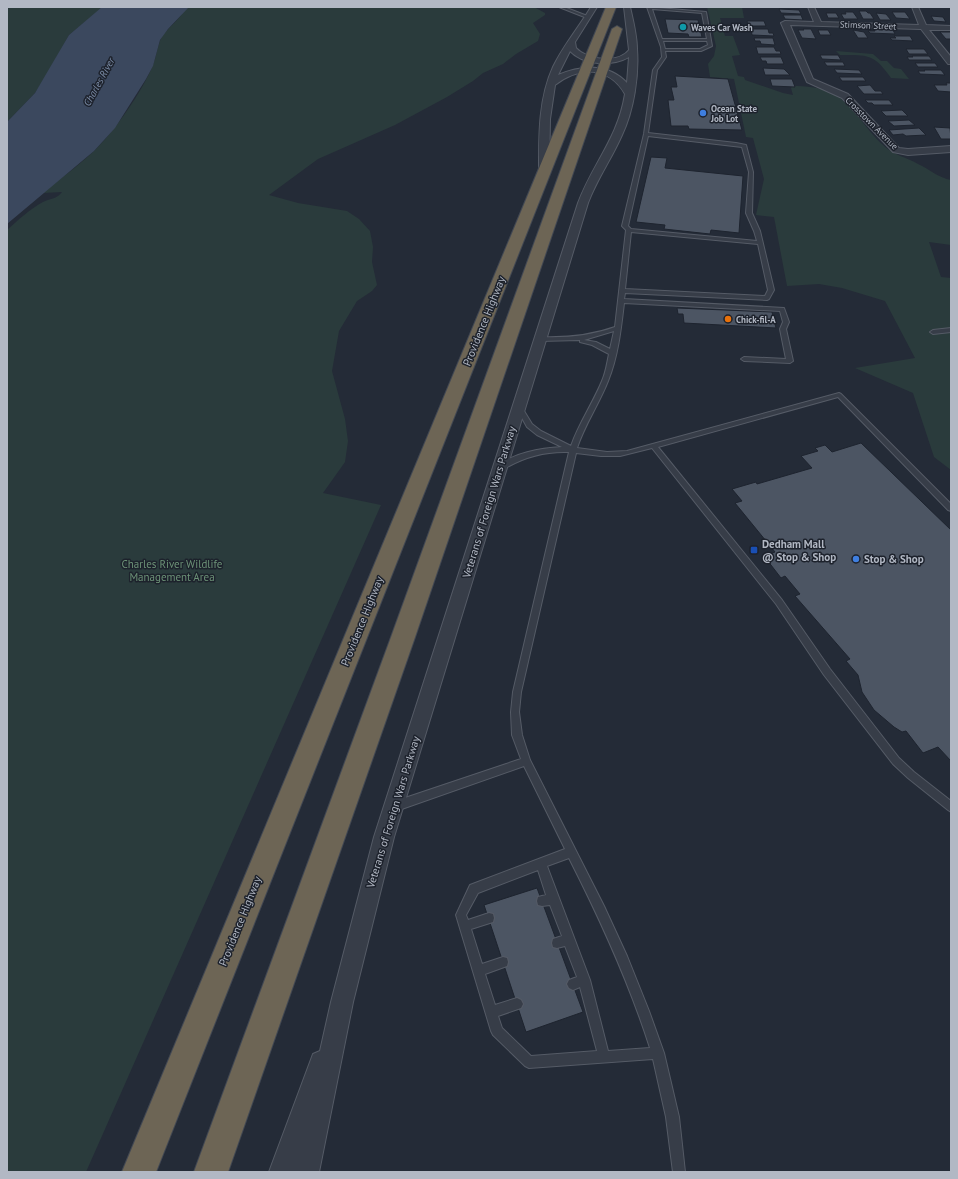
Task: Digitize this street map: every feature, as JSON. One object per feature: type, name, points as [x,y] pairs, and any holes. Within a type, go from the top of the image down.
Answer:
[{"type":"highway","points":[[210,1172],[396,655],[596,65],[611,7]]},
{"type":"highway","name":"Veterans of Foreign Wars Parkway","points":[[596,65],[626,7]]},
{"type":"highway","name":"Providence Highway","points":[[139,1172],[544,173],[596,65]]},
{"type":"street","points":[[544,173],[544,133],[552,83],[558,66],[594,7]]},
{"type":"street","name":"Veterans of Foreign Wars Parkway","points":[[306,1172],[342,1002],[370,886],[393,806],[586,193],[618,135],[629,93],[634,64],[634,48],[626,7]]},
{"type":"street","points":[[811,7],[818,23]]},
{"type":"street","points":[[915,7],[922,26],[951,62]]},
{"type":"street","name":"Stimson Street","points":[[785,23],[951,28]]},
{"type":"street","name":"Crosstown Avenue","points":[[785,23],[810,80],[818,86],[836,91],[845,96],[896,150],[908,152],[951,149]]},
{"type":"street","points":[[572,43],[574,52],[622,80],[629,93]]},
{"type":"street","points":[[552,83],[563,74],[627,57],[632,53],[634,48]]},
{"type":"street","name":"Veterans of Foreign Wars Parkway","points":[[282,1172],[342,1002]]},
{"type":"lane","points":[[562,7],[569,8],[588,17]]},
{"type":"lane","points":[[664,50],[701,50],[710,46],[704,9],[649,7],[664,50],[664,57],[655,70],[646,134],[625,226],[629,230],[760,243]]},
{"type":"lane","points":[[660,40],[709,40]]},
{"type":"lane","points":[[622,290],[767,298],[771,290],[760,243],[749,213],[751,172],[744,146],[646,134]]},
{"type":"lane","points":[[629,230],[618,328],[613,353],[605,382],[580,430],[573,450],[518,692],[515,712],[517,735],[526,761],[606,922],[648,1020],[658,1054],[673,1121],[679,1172]]},
{"type":"lane","points":[[621,301],[782,309],[786,322],[783,329],[790,362],[744,359]]},
{"type":"lane","points":[[577,340],[599,336],[618,328]]},
{"type":"lane","points":[[933,332],[951,330]]},
{"type":"lane","points":[[540,339],[577,340],[594,344],[613,353]]},
{"type":"lane","points":[[499,469],[524,455],[541,452],[573,450],[614,455],[627,453],[839,395],[951,508]]},
{"type":"lane","points":[[519,407],[529,425],[539,433],[573,450]]},
{"type":"lane","points":[[654,446],[779,602],[827,672],[896,761],[951,807]]},
{"type":"lane","points":[[393,806],[526,761]]},
{"type":"lane","points":[[571,852],[474,889],[461,915],[498,1031],[529,1062],[658,1054]]},
{"type":"lane","points":[[540,864],[569,939],[578,982],[592,1008],[604,1057]]},
{"type":"lane","points":[[542,901],[553,899]]},
{"type":"lane","points":[[465,926],[489,918]]},
{"type":"lane","points":[[557,943],[569,939]]},
{"type":"lane","points":[[479,971],[503,962]]},
{"type":"lane","points":[[491,1012],[517,1004]]},
{"type":"green space","points":[[7,7],[103,7],[69,35],[35,93],[7,122]]},
{"type":"green space","name":"Charles River Wildlife Management Area","points":[[185,7],[534,7],[545,13],[545,15],[533,23],[540,34],[538,41],[516,54],[503,64],[483,73],[447,97],[395,125],[318,159],[269,195],[298,203],[347,211],[359,219],[370,231],[373,247],[372,262],[377,285],[372,291],[357,301],[339,331],[332,371],[345,419],[348,441],[345,462],[323,493],[381,505],[86,1172],[7,1172],[7,230],[33,208],[60,194],[62,192],[43,193],[89,156],[111,132],[128,110],[148,76],[162,36],[180,16]]},
{"type":"green space","points":[[707,7],[742,7],[744,18],[720,18],[725,36],[733,36],[740,55],[732,56],[738,76],[744,77],[745,80],[793,95],[791,88],[792,86],[814,87],[830,92],[848,105],[877,139],[895,154],[951,180],[951,245],[929,242],[941,277],[951,278],[951,470],[934,457],[913,393],[855,368],[915,358],[885,301],[842,288],[819,284],[787,286],[774,217],[756,215],[764,179],[753,138],[746,137],[734,79],[710,77],[708,64],[714,56],[716,46]]},
{"type":"green space","points":[[836,51],[873,54],[881,61],[887,61],[894,68],[901,69],[909,79],[891,78],[880,64],[870,58],[858,55],[840,55]]},
{"type":"water","name":"Charles River","points":[[102,7],[189,7],[168,29],[160,40],[153,66],[115,128],[94,151],[7,224],[7,122],[35,93],[69,35]]},
{"type":"building","points":[[779,9],[799,10],[801,14],[781,13]]},
{"type":"building","points":[[859,11],[866,11],[870,13],[874,19],[863,19]]},
{"type":"building","points":[[845,12],[853,12],[858,19],[844,19],[841,14],[846,14]]},
{"type":"building","points":[[892,12],[905,12],[910,19],[896,18]]},
{"type":"building","points":[[826,13],[836,13],[839,18],[828,18]]},
{"type":"building","points":[[876,13],[886,14],[891,20],[880,20]]},
{"type":"building","points":[[783,15],[801,15],[803,20],[785,19]]},
{"type":"building","points":[[931,16],[943,17],[946,22],[934,21]]},
{"type":"building","name":"Waves Car Wash","points":[[665,19],[698,20],[702,37],[689,37],[688,34],[668,33]]},
{"type":"building","points":[[747,21],[764,21],[766,26],[748,26]]},
{"type":"building","points":[[751,29],[768,29],[769,33],[773,33],[774,36],[752,35]]},
{"type":"building","points":[[803,29],[811,29],[816,39],[802,38],[798,30],[804,30]]},
{"type":"building","points":[[874,29],[893,30],[895,34],[870,33],[868,31],[875,31]]},
{"type":"building","points":[[818,30],[828,30],[831,35],[820,35]]},
{"type":"building","points":[[853,30],[864,32],[868,38],[858,38]]},
{"type":"building","points":[[940,32],[951,32],[951,39],[946,39]]},
{"type":"building","points":[[894,36],[910,36],[913,41],[892,40],[890,38],[896,38]]},
{"type":"building","points":[[754,38],[773,38],[775,45],[761,44],[760,41],[755,41]]},
{"type":"building","points":[[756,47],[774,47],[776,51],[780,51],[781,54],[758,54]]},
{"type":"building","points":[[906,49],[924,49],[928,54],[909,54]]},
{"type":"building","points":[[820,55],[838,55],[841,60],[822,59]]},
{"type":"building","points":[[912,56],[929,56],[932,60],[909,60],[907,57],[913,57]]},
{"type":"building","points":[[760,57],[781,57],[784,64],[767,64],[766,61],[762,61]]},
{"type":"building","points":[[824,62],[843,62],[845,66],[827,66]]},
{"type":"building","points":[[915,63],[935,63],[938,67],[918,67]]},
{"type":"building","points":[[763,68],[784,69],[790,75],[765,75]]},
{"type":"building","points":[[834,69],[859,70],[862,74],[837,73]]},
{"type":"building","points":[[924,70],[941,70],[945,75],[920,74],[918,71],[925,71]]},
{"type":"building","name":"Ocean State Job Lot","points":[[675,76],[728,79],[742,130],[689,129],[688,126],[671,126],[668,100],[674,100],[671,87],[677,87]]},
{"type":"building","points":[[839,77],[863,77],[866,81],[842,81]]},
{"type":"building","points":[[770,79],[792,79],[795,87],[772,86]]},
{"type":"building","points":[[946,83],[951,83],[951,92],[938,91],[934,85],[947,85]]},
{"type":"building","points":[[870,85],[875,91],[881,91],[883,94],[864,94],[857,86]]},
{"type":"building","points":[[865,100],[889,100],[893,105],[874,105]]},
{"type":"building","points":[[902,110],[908,116],[886,116],[881,111]]},
{"type":"building","points":[[909,120],[915,125],[894,126],[888,121]]},
{"type":"building","points":[[934,127],[950,128],[951,139],[941,139]]},
{"type":"building","points":[[919,128],[926,135],[893,135],[889,130]]},
{"type":"building","points":[[651,157],[667,158],[665,168],[743,176],[739,233],[711,230],[710,234],[664,229],[665,225],[636,222]]},
{"type":"building","name":"Chick-fil-A","points":[[677,308],[772,312],[776,328],[684,323],[683,314],[678,314]]},
{"type":"building","points":[[861,443],[951,530],[951,761],[938,747],[923,753],[906,731],[902,732],[894,727],[874,710],[862,692],[858,675],[846,661],[850,659],[795,596],[800,594],[785,576],[781,578],[764,556],[775,552],[735,503],[742,501],[732,489],[756,482],[757,484],[812,468],[801,456],[818,451],[815,448],[825,445],[832,452]]},
{"type":"building","points":[[537,888],[583,1012],[526,1032],[484,905]]},
{"type":"place","name":"Waves Car Wash","points":[[683,27]]},
{"type":"place","name":"Ocean State Job Lot","points":[[703,113]]},
{"type":"place","name":"Chick-fil-A","points":[[728,319]]},
{"type":"place","name":"Dedham Mall @ Stop & Shop","points":[[754,550]]},
{"type":"place","name":"Stop & Shop","points":[[856,559]]}]
